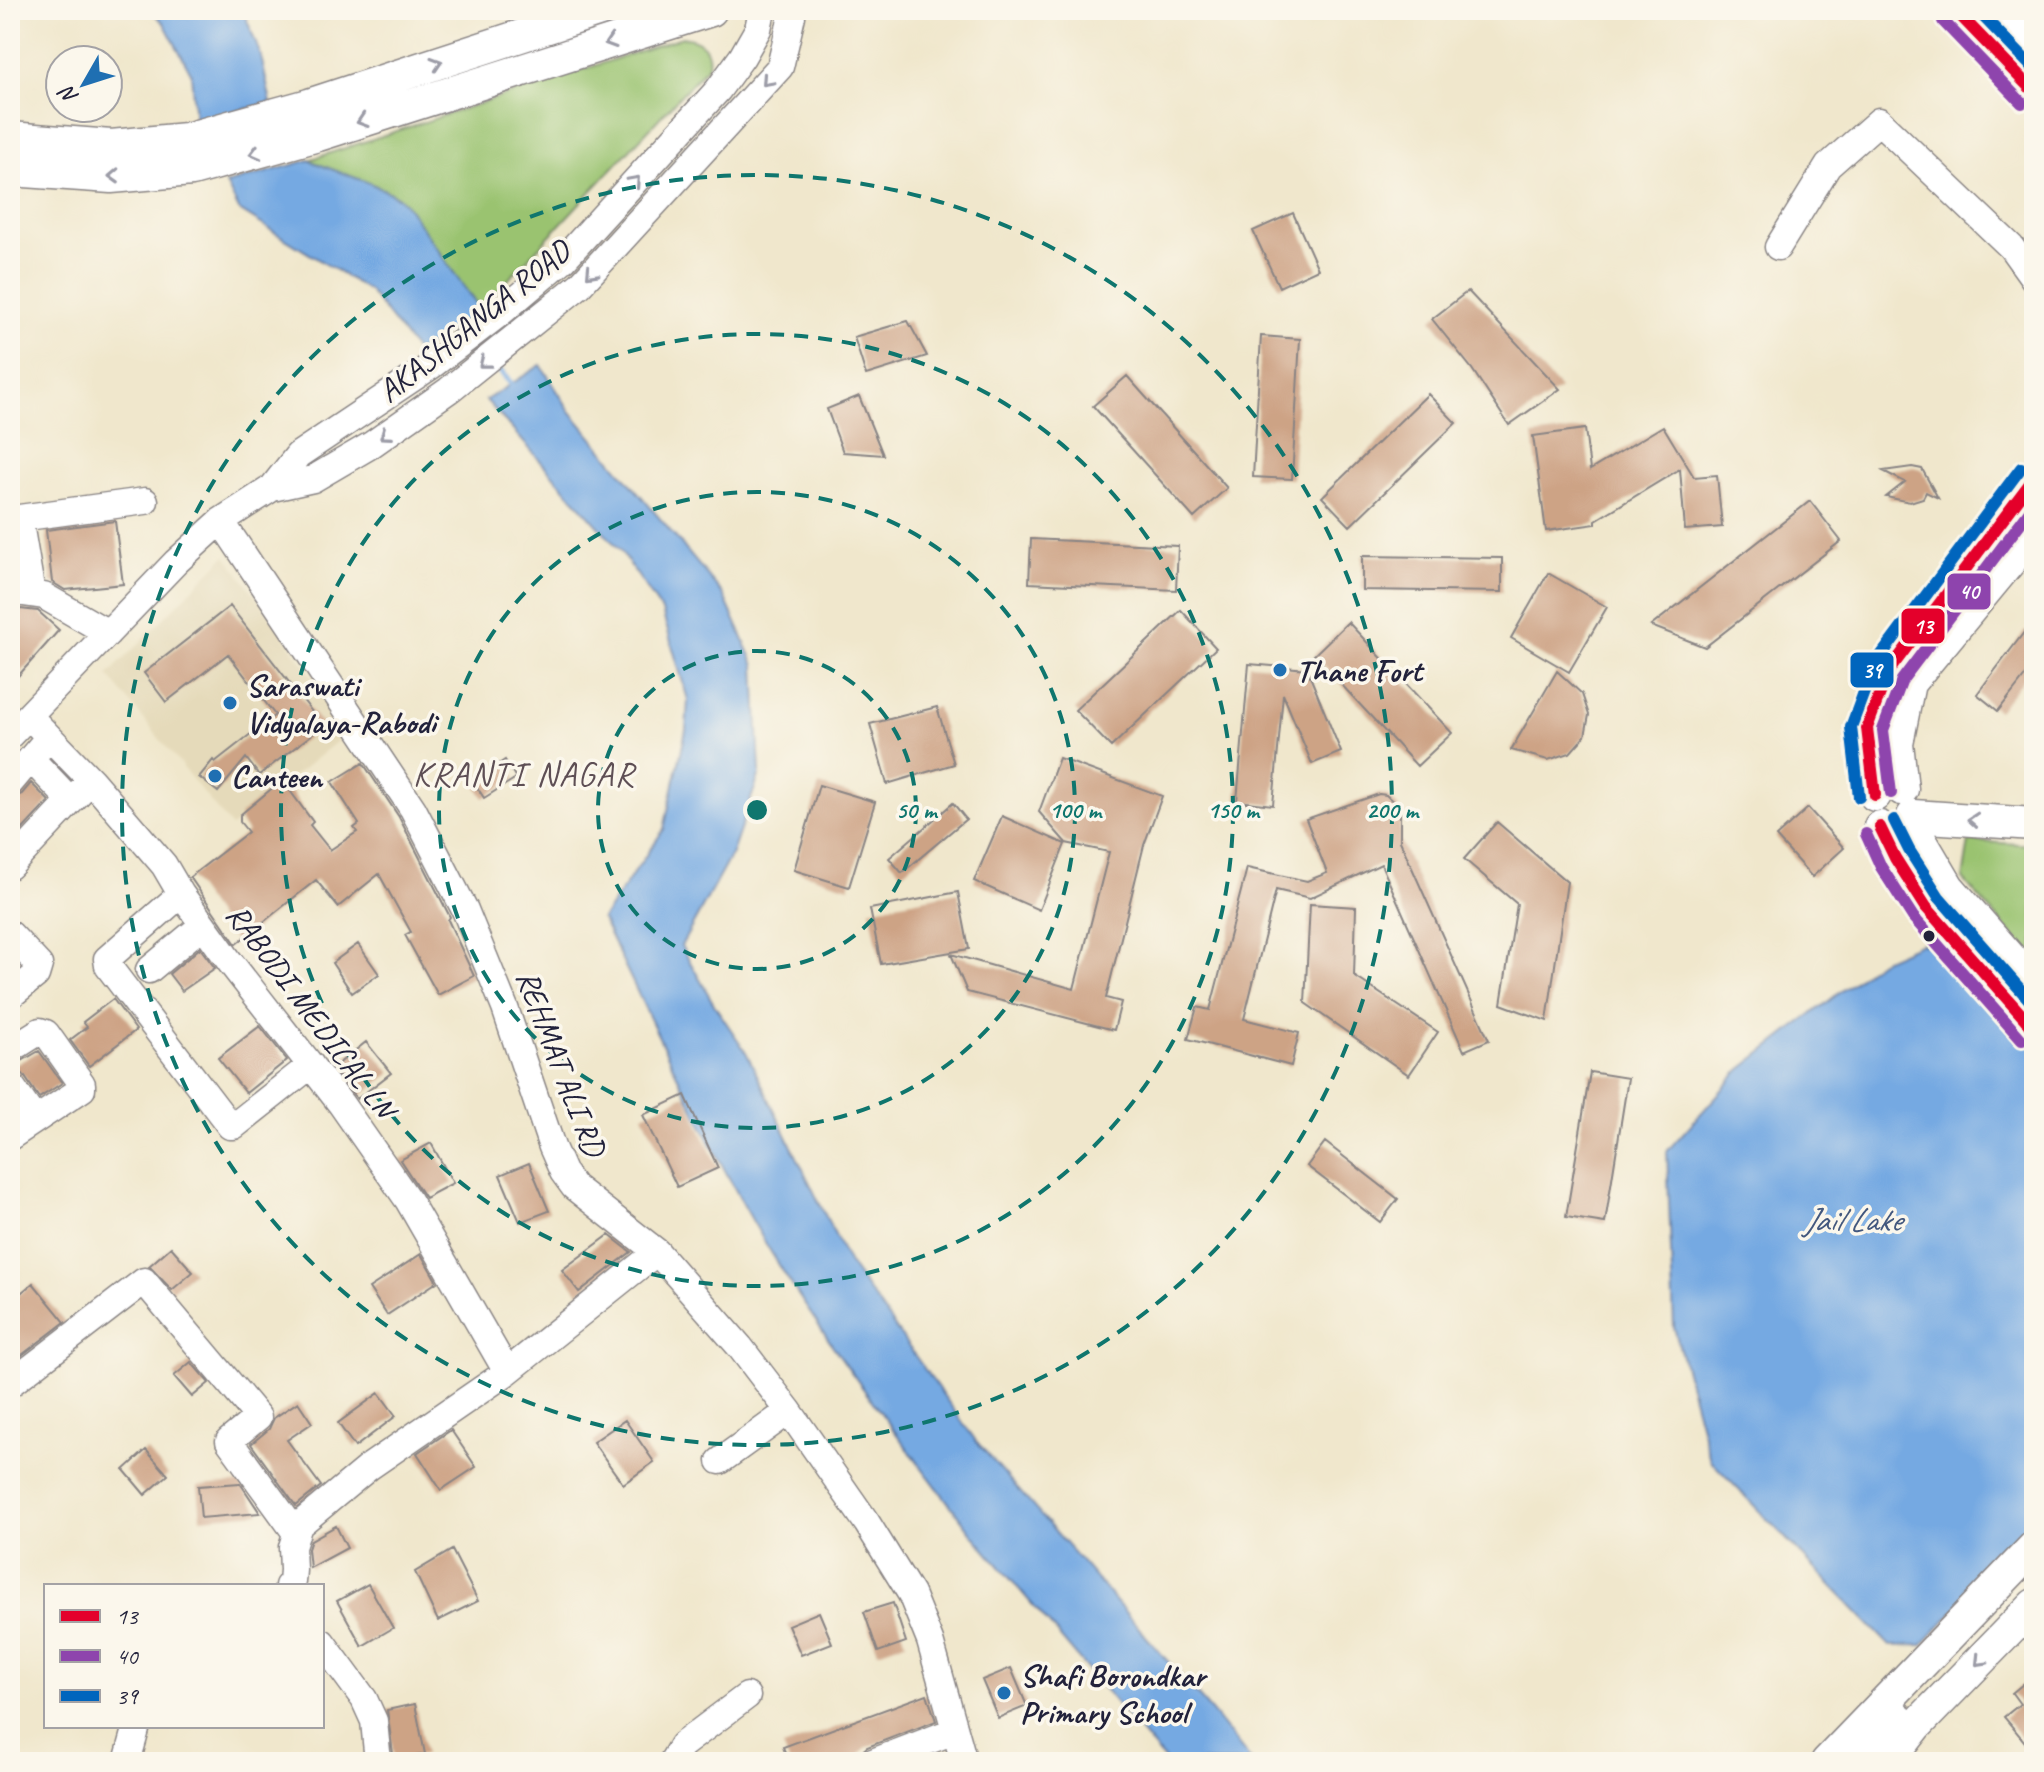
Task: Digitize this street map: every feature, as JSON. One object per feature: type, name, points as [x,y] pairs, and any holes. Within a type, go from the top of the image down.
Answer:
[{"type":"main road","points":[[314,120],[600,10]]},
{"type":"main road","points":[[10,170],[111,177],[711,10]]},
{"type":"main road","points":[[1955,10],[2034,92]]},
{"type":"main road","points":[[2005,10],[2034,41]]},
{"type":"main road","points":[[10,138],[189,154]]},
{"type":"main road","points":[[2034,478],[1888,672],[1867,728],[1895,810],[1922,843],[1948,887],[2034,985]]},
{"type":"main road","points":[[2034,532],[1909,683],[1897,743],[1895,810],[1895,858],[1926,907],[2034,1029]]},
{"type":"main road","points":[[1895,810],[2034,824]]},
{"type":"main road","points":[[1827,1762],[2034,1547]]},
{"type":"main road","points":[[1858,1762],[1886,1748],[1917,1725],[2034,1605]]},
{"type":"main road","points":[[1886,1748],[1916,1678],[1951,1634]]},
{"type":"street","name":"AKASHGANGA ROAD","points":[[10,735],[176,562],[221,521],[272,488],[298,455],[431,366],[564,259],[718,90],[758,29],[762,10]]},
{"type":"street","name":"AKASHGANGA ROAD","points":[[272,488],[313,479],[371,445],[449,390],[580,285],[780,67],[792,16],[790,10]]},
{"type":"street","points":[[1778,247],[1828,166],[1879,121],[2011,247],[2034,279]]},
{"type":"street","points":[[108,633],[44,596],[21,595],[14,519],[145,501]]},
{"type":"street","name":"REHMAT ALI RD","points":[[221,521],[413,809],[465,910],[505,1008],[563,1172],[574,1187],[657,1252],[740,1347],[867,1523],[911,1594],[930,1641],[964,1762]]},
{"type":"street","name":"RABODI MEDICAL LN","points":[[29,716],[91,780],[164,865],[203,925],[222,969],[311,1065],[408,1200],[507,1372]]},
{"type":"street","points":[[10,783],[49,737]]},
{"type":"street","points":[[31,759],[71,801]]},
{"type":"street","points":[[10,866],[91,780]]},
{"type":"street","points":[[181,894],[107,959],[108,966],[173,1052],[230,1126],[234,1126],[311,1065]]},
{"type":"street","points":[[149,970],[203,925]]},
{"type":"street","points":[[10,934],[39,965],[36,975],[10,996]]},
{"type":"street","points":[[10,1051],[40,1031],[46,1033],[82,1084],[82,1089],[10,1137]]},
{"type":"street","points":[[10,1040],[13,1043],[10,1051]]},
{"type":"street","points":[[10,1084],[35,1120]]},
{"type":"street","points":[[290,1584],[292,1547],[299,1525],[369,1467],[507,1372],[657,1252]]},
{"type":"street","points":[[10,1384],[144,1281],[258,1417],[229,1441],[296,1533]]},
{"type":"street","points":[[720,1461],[789,1411]]},
{"type":"street","points":[[324,1645],[364,1699],[374,1721],[378,1762]]},
{"type":"street","points":[[672,1762],[682,1745],[747,1696]]},
{"type":"street","points":[[127,1762],[136,1728]]},
{"type":"street","points":[[873,1762],[954,1731]]},
{"type":"shaded area","name":"Saraswati Vidyalaya-Rabodi","points":[[226,555],[351,730],[231,827],[108,675]]},
{"type":"green space","points":[[682,37],[703,45],[708,54],[708,66],[480,310],[404,202],[370,183],[309,160]]},
{"type":"green space","points":[[1969,841],[2034,845],[2034,960],[1963,879]]},
{"type":"water","points":[[150,10],[243,10],[261,56],[271,103],[195,121],[191,73],[164,23]]},
{"type":"water","points":[[309,160],[370,183],[404,202],[480,310],[417,352],[369,291],[239,210],[226,184]]},
{"type":"water","points":[[541,365],[570,411],[723,594],[755,665],[760,773],[732,853],[681,946],[746,1052],[848,1262],[976,1441],[1252,1762],[1166,1762],[974,1536],[866,1392],[766,1244],[701,1124],[602,919],[664,829],[686,730],[688,700],[662,611],[620,550],[486,400]]},
{"type":"water","name":"Jail Lake","points":[[1921,943],[1953,956],[2034,1049],[2034,1524],[1922,1645],[1890,1646],[1710,1460],[1674,1327],[1667,1151],[1740,1070],[1880,961]]},
{"type":"building","points":[[1293,213],[1318,269],[1279,287],[1253,231]]},
{"type":"building","points":[[1468,291],[1560,389],[1509,425],[1472,369],[1432,319]]},
{"type":"building","points":[[908,321],[927,356],[866,375],[854,337]]},
{"type":"building","points":[[1261,336],[1300,339],[1292,479],[1253,477]]},
{"type":"building","points":[[1127,376],[1227,488],[1194,518],[1093,406]]},
{"type":"building","points":[[1428,394],[1456,423],[1350,526],[1322,497]]},
{"type":"building","points":[[859,396],[883,455],[843,452],[827,409]]},
{"type":"building","points":[[1663,426],[1694,477],[1717,475],[1722,527],[1685,530],[1680,469],[1596,520],[1596,524],[1546,531],[1533,436],[1585,429],[1590,470]]},
{"type":"building","points":[[1912,467],[1922,469],[1938,498],[1926,492],[1923,498],[1910,502],[1886,497],[1905,482],[1883,471]]},
{"type":"building","points":[[1810,501],[1841,541],[1705,647],[1651,626]]},
{"type":"building","points":[[115,521],[123,584],[65,590],[52,582],[46,530]]},
{"type":"building","points":[[1031,539],[1178,546],[1176,590],[1029,583]]},
{"type":"building","points":[[1362,556],[1502,558],[1502,592],[1362,590]]},
{"type":"building","points":[[1548,573],[1607,607],[1569,672],[1511,638]]},
{"type":"building","name":"Saraswati Vidyalaya-Rabodi","points":[[230,606],[323,726],[259,775],[246,758],[218,792],[199,777],[213,760],[215,762],[275,715],[228,654],[166,702],[144,673]]},
{"type":"building","points":[[20,609],[38,611],[59,630],[10,685],[10,615]]},
{"type":"building","points":[[1181,610],[1216,648],[1111,747],[1075,710]]},
{"type":"building","points":[[1348,622],[1452,733],[1417,766],[1314,655]]},
{"type":"building","points":[[2025,631],[2034,640],[2034,665],[1998,711],[1977,694]]},
{"type":"building","points":[[1249,664],[1307,669],[1341,752],[1312,764],[1283,694],[1273,805],[1237,801]]},
{"type":"building","points":[[1557,671],[1582,694],[1589,715],[1585,736],[1570,753],[1548,760],[1511,750]]},
{"type":"building","points":[[937,707],[954,764],[887,784],[870,724]]},
{"type":"building","points":[[1059,758],[1162,796],[1144,845],[1106,998],[1121,1002],[1114,1030],[967,992],[951,954],[1074,989],[1109,852],[1066,843],[1039,812]]},
{"type":"building","points":[[505,760],[516,778],[484,798],[473,781]]},
{"type":"building","points":[[363,763],[399,817],[450,917],[448,920],[474,976],[438,995],[405,935],[411,932],[379,874],[338,907],[316,880],[236,944],[190,877],[248,832],[240,822],[240,815],[282,780],[330,850],[357,832],[354,828],[359,824],[332,782]]},
{"type":"building","points":[[31,783],[49,801],[10,843],[10,799],[22,794]]},
{"type":"building","points":[[819,785],[875,802],[849,887],[794,870]]},
{"type":"building","points":[[1379,794],[1386,795],[1397,805],[1400,812],[1400,841],[1489,1040],[1464,1051],[1381,864],[1310,898],[1276,890],[1244,1019],[1299,1033],[1291,1066],[1188,1039],[1197,1007],[1210,1010],[1247,868],[1307,881],[1327,873],[1306,819]]},
{"type":"building","points":[[953,803],[966,819],[902,873],[889,858]]},
{"type":"building","points":[[1808,808],[1844,848],[1812,877],[1776,837]]},
{"type":"building","points":[[1002,816],[1065,844],[1039,910],[974,881]]},
{"type":"building","points":[[1497,822],[1567,882],[1547,1021],[1501,1004],[1517,904],[1464,859]]},
{"type":"building","points":[[958,892],[969,949],[881,964],[870,909]]},
{"type":"building","points":[[1310,904],[1356,907],[1354,976],[1438,1032],[1409,1075],[1305,1003]]},
{"type":"building","points":[[358,944],[379,974],[352,993],[332,963]]},
{"type":"building","points":[[200,948],[215,968],[182,991],[169,974]]},
{"type":"building","points":[[113,999],[136,1030],[89,1066],[70,1040],[87,1027],[83,1022]]},
{"type":"building","points":[[260,1026],[287,1060],[246,1093],[218,1058]]},
{"type":"building","points":[[366,1042],[391,1073],[357,1099],[333,1068]]},
{"type":"building","points":[[39,1051],[62,1083],[39,1098],[23,1074],[10,1068]]},
{"type":"building","points":[[1590,1072],[1628,1078],[1605,1223],[1566,1217]]},
{"type":"building","points":[[685,1095],[718,1168],[677,1187],[643,1115]]},
{"type":"building","points":[[1325,1142],[1398,1199],[1380,1222],[1307,1166]]},
{"type":"building","points":[[431,1143],[453,1183],[425,1198],[400,1160]]},
{"type":"building","points":[[529,1163],[549,1211],[520,1222],[500,1175]]},
{"type":"building","points":[[609,1235],[631,1252],[579,1292],[562,1270]]},
{"type":"building","points":[[171,1247],[193,1272],[172,1290],[149,1266]]},
{"type":"building","points":[[421,1254],[437,1282],[387,1315],[369,1288]]},
{"type":"building","points":[[33,1283],[65,1322],[10,1364],[10,1302]]},
{"type":"building","points":[[191,1362],[209,1383],[192,1397],[174,1376]]},
{"type":"building","points":[[379,1393],[396,1416],[355,1447],[338,1423]]},
{"type":"building","points":[[298,1402],[312,1423],[287,1440],[321,1486],[296,1506],[251,1444],[269,1429],[274,1418]]},
{"type":"building","points":[[625,1420],[654,1462],[623,1484],[593,1442]]},
{"type":"building","points":[[451,1430],[476,1467],[441,1490],[417,1453]]},
{"type":"building","points":[[146,1450],[168,1475],[145,1495],[124,1470]]},
{"type":"building","points":[[240,1483],[260,1513],[201,1518],[198,1486]]},
{"type":"building","points":[[336,1526],[347,1548],[310,1568],[308,1549],[311,1540]]},
{"type":"building","points":[[452,1550],[478,1601],[438,1621],[415,1572]]},
{"type":"building","points":[[368,1584],[393,1628],[362,1646],[337,1601]]},
{"type":"building","points":[[893,1603],[906,1642],[878,1652],[864,1612]]},
{"type":"building","points":[[819,1612],[832,1643],[801,1655],[788,1625]]},
{"type":"building","name":"Shafi Borondkar Primary School","points":[[1011,1668],[1027,1706],[998,1718],[982,1680]]},
{"type":"building","points":[[2034,1675],[2034,1753],[2004,1717],[2020,1704],[2012,1693]]},
{"type":"building","points":[[927,1694],[936,1721],[867,1747],[860,1753],[857,1762],[789,1762],[783,1747]]},
{"type":"building","points":[[415,1704],[425,1754],[394,1761],[387,1710]]},
{"type":"waterway","points":[[492,362],[516,389]]},
{"type":"transit line","name":"13","points":[[1955,10],[2034,92]]},
{"type":"transit line","name":"39","points":[[1977,10],[2034,69]]},
{"type":"transit line","name":"40","points":[[1943,21],[2022,103]]},
{"type":"transit line","name":"39","points":[[1859,797],[1851,727],[1874,665],[2021,468]]},
{"type":"transit line","name":"13","points":[[1875,795],[1867,728],[1888,672],[2034,478]]},
{"type":"transit line","name":"40","points":[[1891,793],[1883,730],[1902,680],[2034,505]]},
{"type":"transit line","name":"39","points":[[1894,820],[1939,897],[2034,1005]]},
{"type":"transit line","name":"13","points":[[1880,827],[1895,858],[1926,907],[2034,1029]]},
{"type":"transit line","name":"40","points":[[1866,834],[1881,867],[1913,917],[2022,1040]]},
{"type":"place","name":"Thane Fort","points":[[1280,670]]},
{"type":"place","name":"Saraswati Vidyalaya-Rabodi","points":[[230,703]]},
{"type":"place","name":"Canteen","points":[[215,776]]},
{"type":"place","name":"Shafi Borondkar Primary School","points":[[1004,1693]]},
{"type":"district","name":"KRANTI NAGAR","points":[[524,773]]}]
